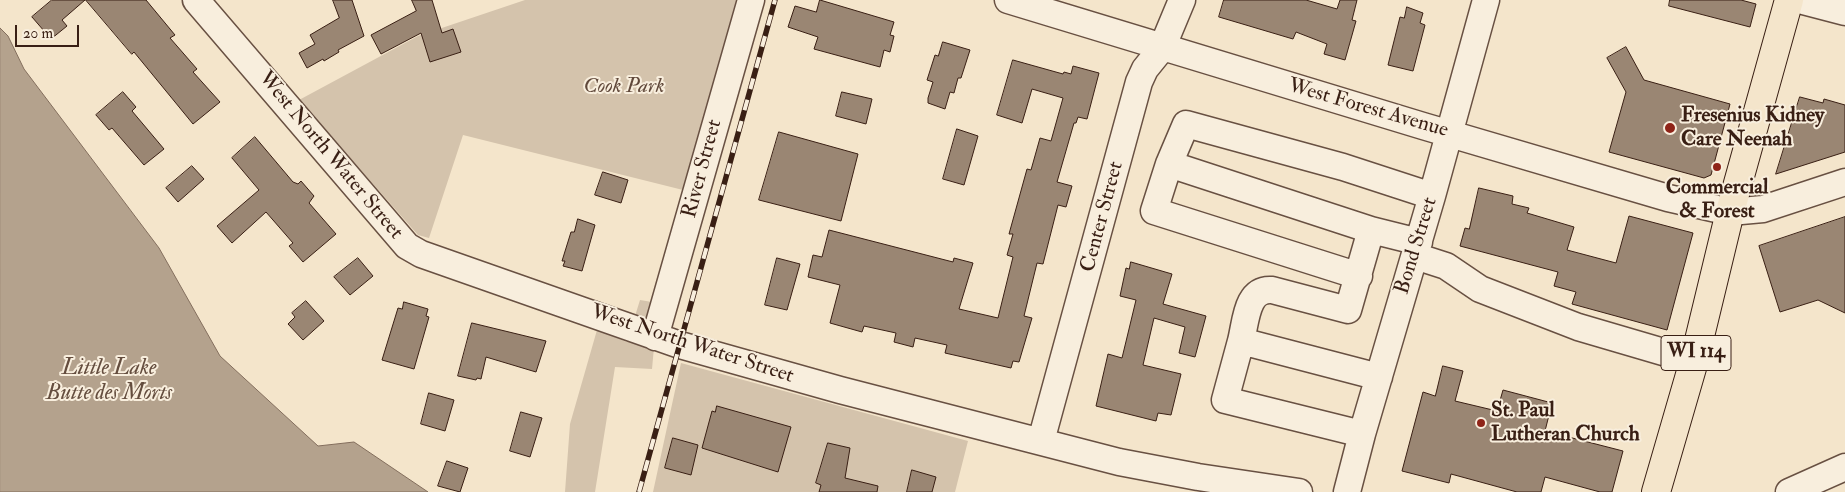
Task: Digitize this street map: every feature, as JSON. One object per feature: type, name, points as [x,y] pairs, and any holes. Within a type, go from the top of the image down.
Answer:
[{"type":"main road","name":"WI 114","points":[[1656,492],[1694,361],[1730,212],[1789,0]]},
{"type":"street","name":"West North Water Street","points":[[196,0],[407,246],[421,254],[656,337],[840,390],[1119,462],[1198,477],[1299,492]]},
{"type":"street","name":"River Street","points":[[656,337],[751,0]]},
{"type":"street","name":"West Forest Avenue","points":[[1008,0],[1162,48],[1668,198],[1730,212]]},
{"type":"street","name":"Center Street","points":[[1041,441],[1139,82],[1145,69],[1162,48],[1182,0]]},
{"type":"street","name":"Bond Street","points":[[1347,492],[1362,434],[1450,133],[1486,0]]},
{"type":"street","points":[[1799,0],[1845,12]]},
{"type":"street","points":[[1359,276],[1154,212],[1169,164],[1186,124],[1343,167],[1432,196]]},
{"type":"street","points":[[1169,164],[1371,230],[1417,249],[1480,289],[1578,327],[1694,361]]},
{"type":"street","points":[[1730,212],[1769,207],[1845,182]]},
{"type":"street","points":[[1362,434],[1225,400],[1252,298],[1260,291],[1272,290],[1348,310],[1371,230]]},
{"type":"street","points":[[1241,341],[1379,377]]},
{"type":"street","points":[[1789,492],[1845,467]]},
{"type":"green space","name":"Cook Park","points":[[525,0],[739,0],[687,191],[463,135],[429,238],[418,235],[299,100],[418,36]]},
{"type":"green space","points":[[640,300],[658,303],[652,369],[615,367],[595,492],[565,492],[570,424],[597,330],[627,342]]},
{"type":"green space","points":[[681,363],[968,441],[955,492],[653,492]]},
{"type":"water","name":"Little Lake Butte des Morts","points":[[0,28],[8,36],[24,69],[159,248],[220,356],[318,446],[354,442],[428,492],[0,492]]},
{"type":"building","points":[[52,0],[85,0],[62,20],[67,26],[51,39],[32,17]]},
{"type":"building","points":[[86,0],[146,0],[175,35],[170,38],[197,69],[193,72],[220,102],[193,124],[134,52],[132,54]]},
{"type":"building","points":[[333,0],[352,0],[364,36],[338,50],[339,52],[324,61],[323,59],[307,68],[299,53],[315,44],[310,35],[339,18]]},
{"type":"building","points":[[412,0],[432,0],[442,33],[453,29],[461,52],[430,62],[421,33],[381,54],[371,35],[416,11]]},
{"type":"building","points":[[820,0],[894,22],[890,35],[894,36],[890,52],[884,50],[880,67],[814,49],[818,37],[788,27],[795,6],[816,12]]},
{"type":"building","points":[[1224,0],[1306,0],[1337,9],[1340,0],[1357,0],[1352,20],[1356,21],[1345,60],[1324,54],[1327,44],[1296,32],[1293,39],[1219,17]]},
{"type":"building","points":[[1670,0],[1741,0],[1756,4],[1750,27],[1669,6]]},
{"type":"building","points":[[1407,7],[1423,13],[1420,23],[1425,25],[1413,71],[1388,65],[1400,17],[1404,18]]},
{"type":"building","points":[[943,42],[970,50],[961,78],[958,78],[954,93],[950,92],[945,109],[928,103],[933,82],[927,80],[935,55],[938,56]]},
{"type":"building","name":"Fresenius Kidney Care Neenah","points":[[1626,47],[1644,80],[1730,104],[1711,175],[1704,178],[1609,152],[1626,92],[1607,58]]},
{"type":"building","points":[[1013,60],[1063,74],[1064,72],[1071,74],[1073,66],[1099,73],[1087,119],[1078,117],[1076,123],[1074,123],[1057,182],[1072,186],[1066,207],[1058,205],[1043,264],[1037,263],[1024,316],[1032,318],[1019,362],[1013,361],[1011,368],[945,353],[947,345],[915,338],[913,347],[894,342],[896,333],[864,326],[862,332],[830,323],[840,285],[808,277],[813,255],[822,257],[829,230],[953,262],[954,258],[973,263],[959,309],[998,318],[1013,257],[1007,255],[1013,234],[1009,234],[1027,169],[1031,170],[1040,138],[1051,141],[1063,98],[1032,89],[1022,123],[997,115]]},
{"type":"building","points":[[123,92],[136,107],[132,111],[164,149],[144,165],[112,128],[109,130],[96,115]]},
{"type":"building","points":[[842,92],[872,99],[866,124],[836,116]]},
{"type":"building","points":[[1800,97],[1823,103],[1824,99],[1845,105],[1845,152],[1776,174]]},
{"type":"building","points":[[957,129],[978,136],[964,185],[943,179]]},
{"type":"building","points":[[779,132],[858,154],[841,221],[759,200]]},
{"type":"building","points":[[255,137],[293,182],[298,184],[301,181],[314,196],[309,203],[336,234],[303,262],[289,246],[293,243],[266,212],[232,243],[217,226],[259,190],[232,158]]},
{"type":"building","points":[[192,166],[204,179],[178,202],[166,188]]},
{"type":"building","points":[[603,172],[628,180],[621,203],[595,195]]},
{"type":"building","points":[[1479,188],[1513,196],[1512,204],[1529,208],[1527,213],[1574,227],[1567,250],[1616,263],[1629,216],[1693,233],[1667,330],[1572,304],[1576,292],[1554,286],[1558,272],[1460,246],[1465,228],[1469,229]]},
{"type":"building","points":[[1845,217],[1845,313],[1818,300],[1780,312],[1759,246]]},
{"type":"building","points":[[578,219],[595,225],[582,271],[563,266],[565,261],[562,261],[571,232],[574,232]]},
{"type":"building","points":[[358,258],[373,276],[350,295],[334,277]]},
{"type":"building","points":[[777,258],[800,264],[787,310],[765,305]]},
{"type":"building","points":[[1131,262],[1172,274],[1163,304],[1206,316],[1195,357],[1179,353],[1185,327],[1154,318],[1143,365],[1181,374],[1171,415],[1158,413],[1156,421],[1096,406],[1108,354],[1122,358],[1136,300],[1120,296],[1126,268],[1129,269]]},
{"type":"building","points":[[306,301],[324,321],[303,340],[288,324],[295,317],[292,313]]},
{"type":"building","points":[[404,302],[428,309],[426,316],[429,317],[414,369],[382,360],[398,308],[402,309]]},
{"type":"building","points":[[472,323],[546,341],[536,372],[486,357],[481,379],[477,378],[476,380],[458,376]]},
{"type":"building","name":"St. Paul Lutheran Church","points":[[1443,366],[1463,371],[1455,401],[1497,411],[1503,390],[1552,403],[1545,431],[1623,451],[1612,492],[1600,492],[1545,477],[1541,492],[1517,492],[1451,474],[1449,483],[1402,471],[1423,392],[1435,396]]},
{"type":"building","points":[[429,393],[454,400],[445,431],[421,424]]},
{"type":"building","points":[[717,406],[791,427],[778,472],[702,448],[712,411],[715,412]]},
{"type":"building","points":[[521,412],[542,418],[530,457],[510,451]]},
{"type":"building","points":[[673,438],[698,445],[691,475],[665,468]]},
{"type":"building","points":[[828,443],[850,448],[845,478],[878,486],[877,492],[819,492],[821,485],[816,483]]},
{"type":"building","points":[[447,461],[468,468],[460,492],[438,486]]},
{"type":"building","points":[[912,470],[936,477],[932,492],[907,492]]},
{"type":"railway","points":[[639,492],[775,0]]},
{"type":"place","name":"Fresenius Kidney Care Neenah","points":[[1670,128]]},
{"type":"place","name":"Commercial & Forest","points":[[1717,167]]},
{"type":"place","name":"St. Paul Lutheran Church","points":[[1481,423]]}]
